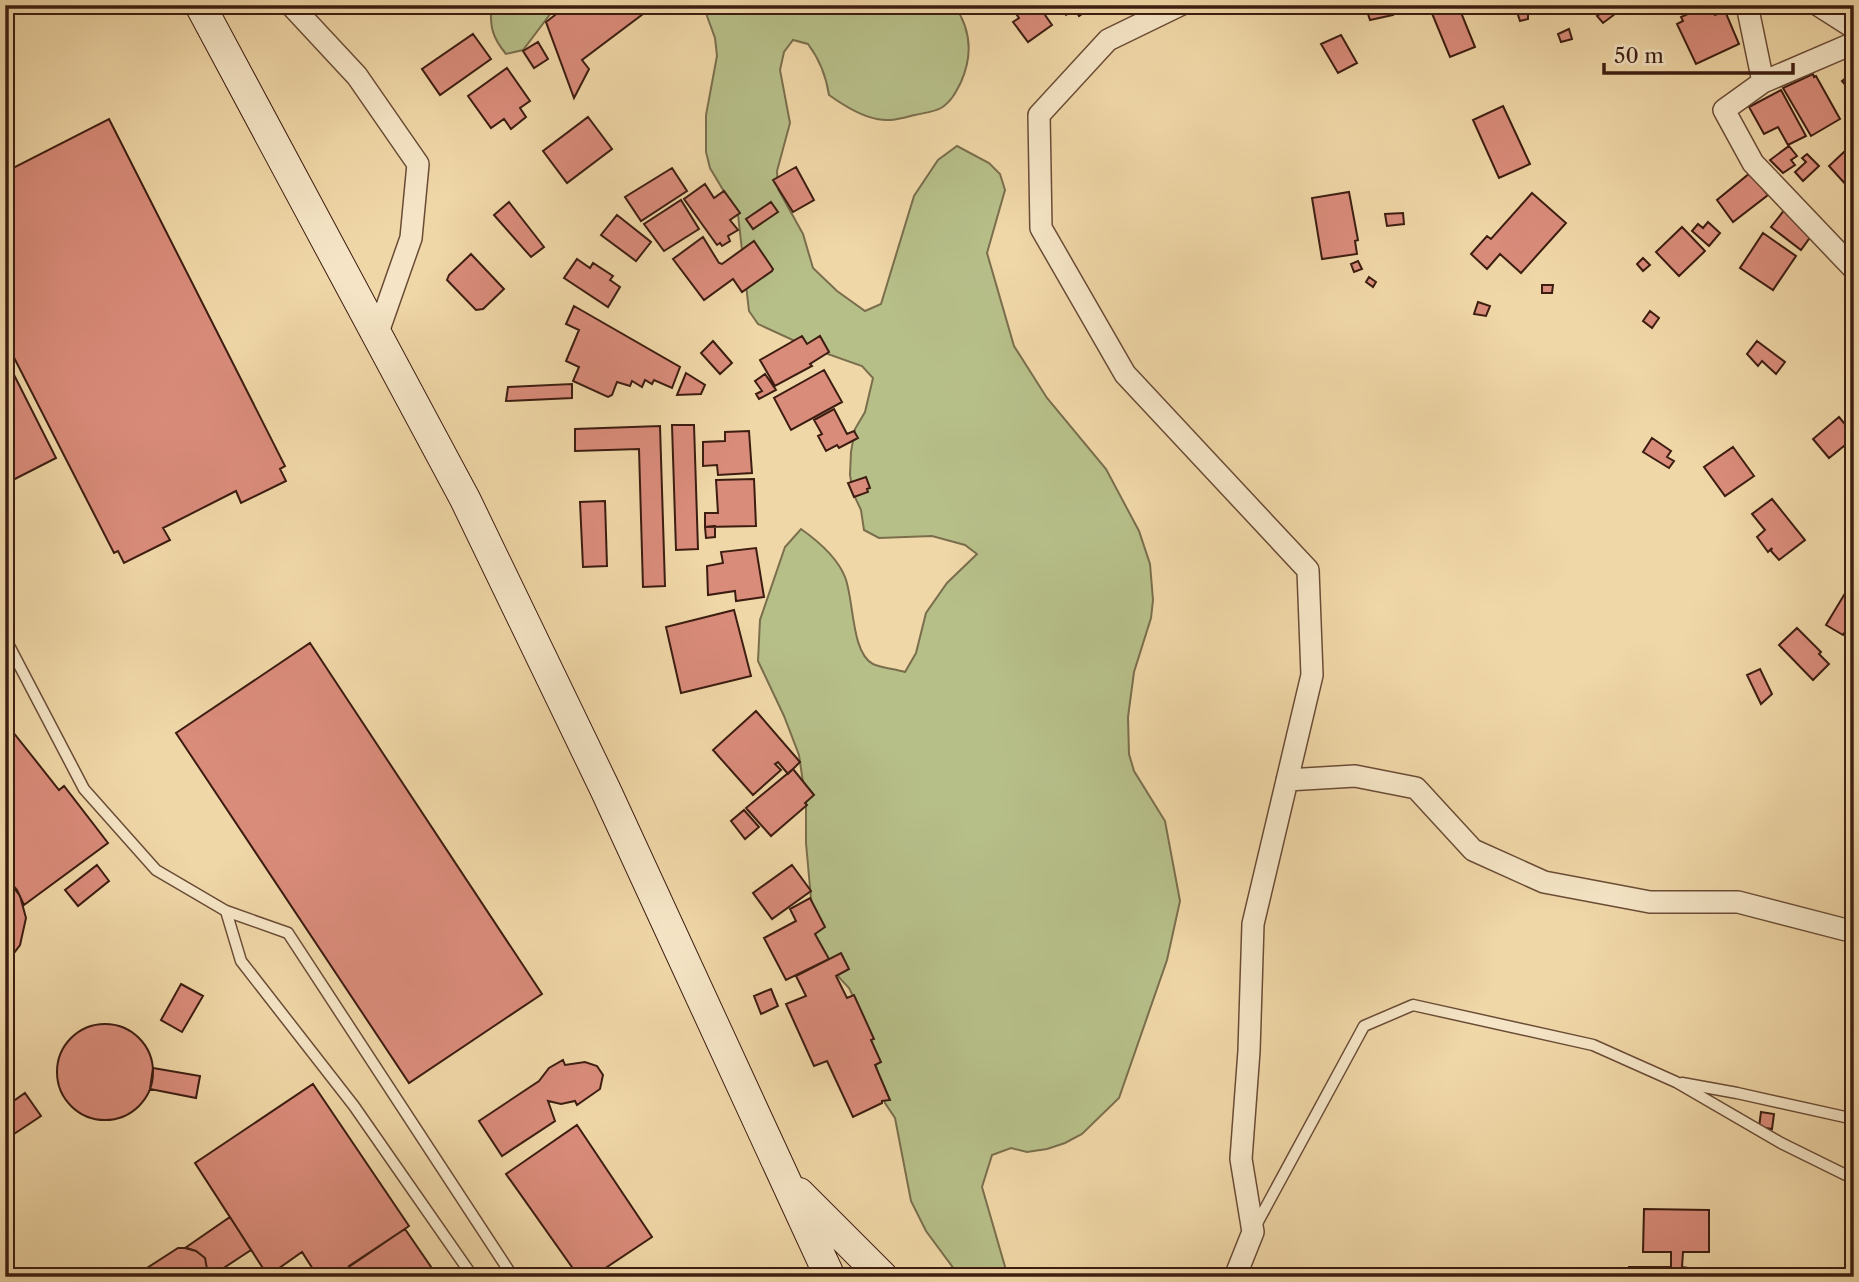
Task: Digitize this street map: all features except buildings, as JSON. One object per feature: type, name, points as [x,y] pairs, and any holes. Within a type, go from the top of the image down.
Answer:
[{"type":"main road","points":[[200,5],[482,535],[606,791],[830,1277]]},
{"type":"main road","points":[[784,1178],[883,1277]]},
{"type":"street","points":[[291,5],[357,76],[418,164],[411,238],[377,335]]},
{"type":"street","points":[[1180,5],[1108,40],[1039,115],[1041,228],[1125,374],[1308,570],[1312,675],[1253,924],[1249,1051],[1241,1159],[1253,1232],[1235,1277]]},
{"type":"street","points":[[1747,5],[1763,82]]},
{"type":"street","points":[[1818,5],[1854,28]]},
{"type":"street","points":[[1854,43],[1763,82],[1724,110],[1754,163],[1854,269]]},
{"type":"street","points":[[1287,780],[1355,776],[1416,788],[1473,850],[1544,882],[1650,902],[1738,902],[1854,932]]},
{"type":"lane","points":[[5,638],[84,789],[156,870],[226,911],[288,933],[513,1277]]},
{"type":"lane","points":[[226,911],[241,961],[354,1106],[473,1277]]},
{"type":"lane","points":[[1253,1232],[1364,1026],[1413,1005],[1593,1045],[1676,1082],[1781,1143],[1854,1179]]},
{"type":"lane","points":[[1676,1082],[1854,1119]]},
{"type":"green space","points":[[491,5],[557,5],[523,50],[506,54],[493,31]]},
{"type":"green space","points":[[703,5],[954,5],[964,23],[969,52],[961,82],[950,100],[941,108],[901,118],[871,118],[852,110],[829,95],[822,68],[812,50],[808,44],[793,40],[784,52],[780,70],[790,123],[777,171],[778,189],[803,234],[813,268],[837,291],[865,311],[881,304],[914,196],[938,160],[957,146],[989,163],[1000,174],[1005,190],[987,253],[1014,346],[1047,398],[1106,469],[1139,531],[1150,564],[1153,600],[1151,618],[1134,672],[1128,717],[1129,754],[1134,771],[1165,821],[1180,901],[1167,960],[1119,1098],[1082,1134],[1065,1143],[1027,1152],[1011,1148],[992,1155],[982,1187],[1008,1277],[963,1277],[957,1273],[926,1231],[911,1201],[895,1118],[885,1103],[865,1020],[849,988],[824,961],[815,943],[806,843],[806,803],[799,755],[758,661],[760,620],[785,547],[801,529],[826,550],[842,570],[848,587],[857,637],[866,658],[873,664],[905,672],[916,653],[926,613],[947,583],[977,554],[965,545],[932,536],[879,538],[864,530],[850,475],[851,452],[855,429],[865,412],[873,378],[862,366],[808,347],[758,324],[749,311],[738,215],[710,168],[706,152],[706,115],[717,56],[715,38]]}]
